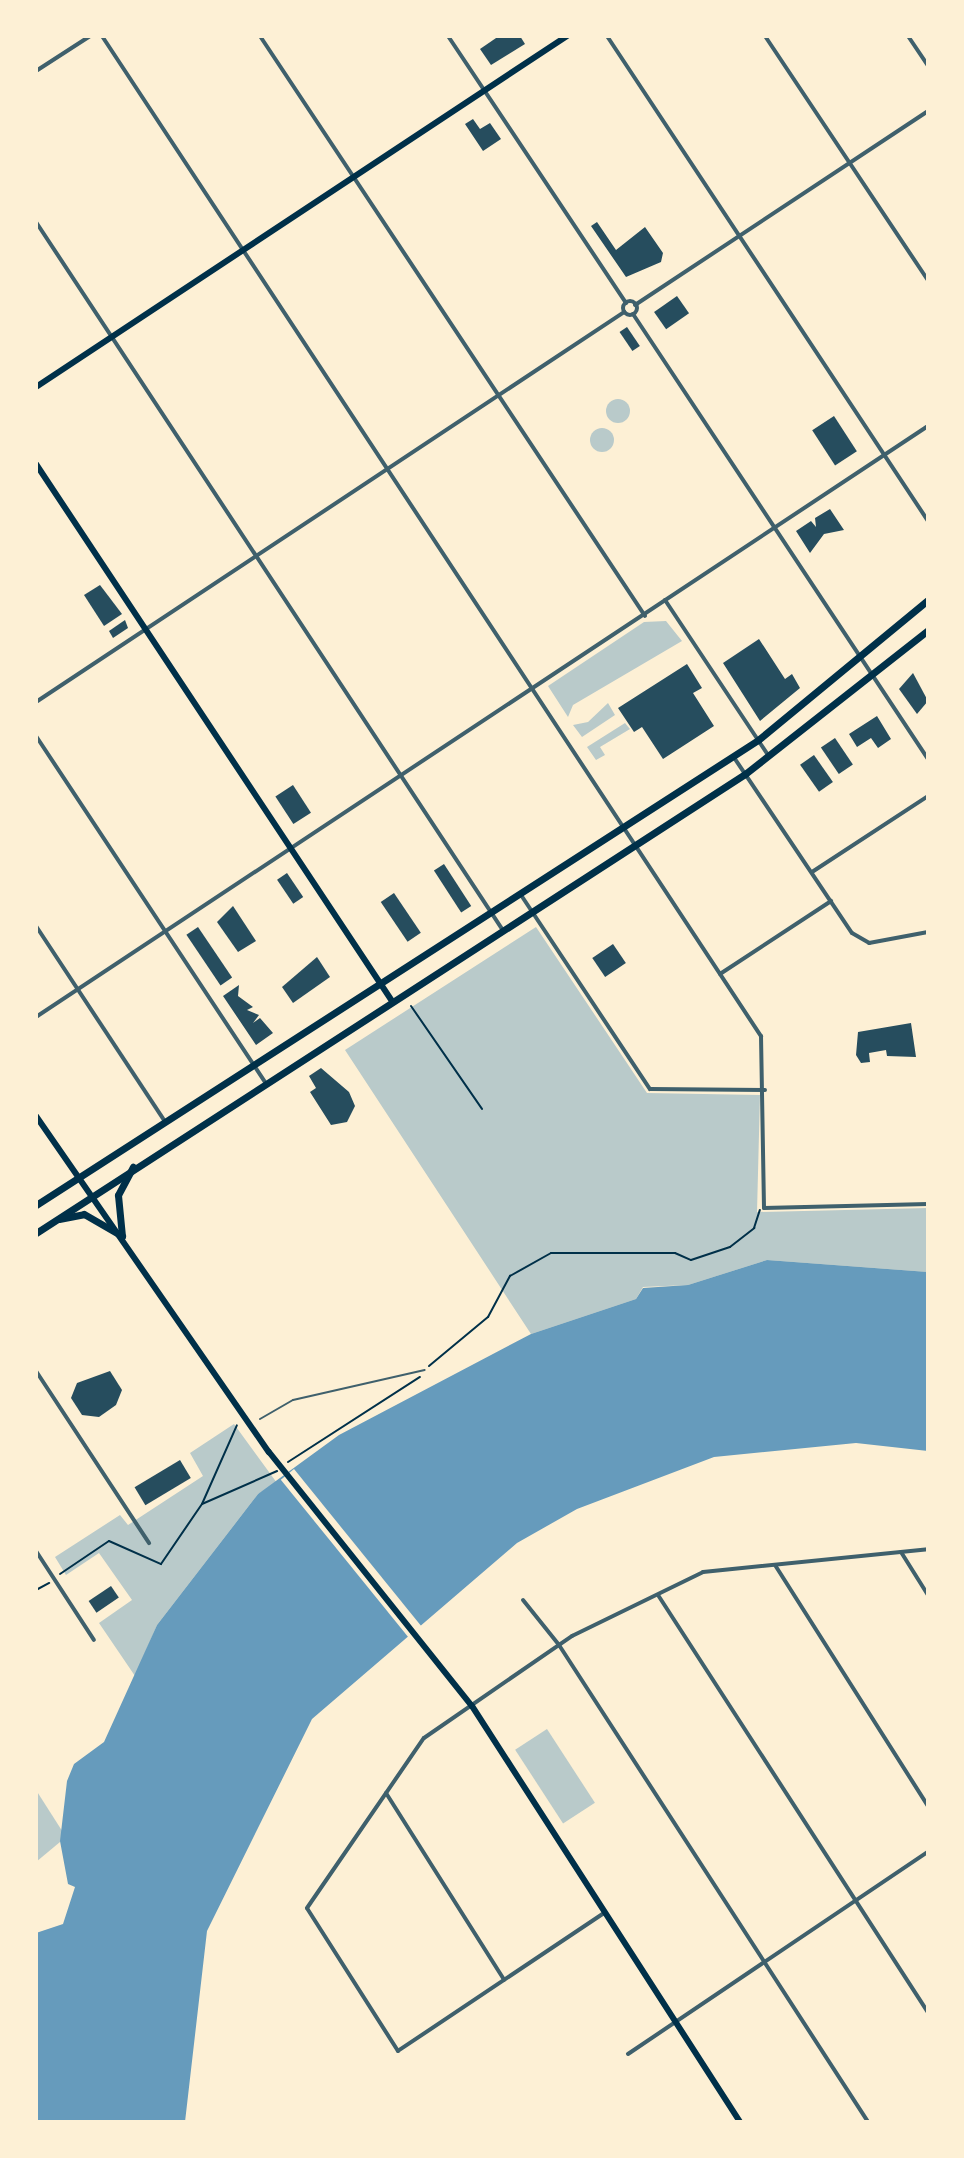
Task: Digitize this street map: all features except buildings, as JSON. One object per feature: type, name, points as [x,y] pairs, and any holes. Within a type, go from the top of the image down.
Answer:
[{"type":"main road","points":[[36,387],[567,36]]},
{"type":"main road","points":[[36,464],[392,1001]]},
{"type":"main road","points":[[36,1205],[758,740],[928,600]]},
{"type":"main road","points":[[36,1233],[134,1164],[745,774],[873,677],[928,630]]},
{"type":"main road","points":[[36,1116],[269,1452],[472,1706],[740,2122]]},
{"type":"main road","points":[[122,1236],[118,1195],[134,1164]]},
{"type":"main road","points":[[49,1222],[84,1214],[122,1236]]},
{"type":"street","points":[[36,71],[97,36],[243,249],[761,1036],[765,1090],[764,1208],[928,1204]]},
{"type":"street","points":[[260,36],[645,616]]},
{"type":"street","points":[[448,36],[626,303],[635,305]]},
{"type":"street","points":[[607,36],[928,521]]},
{"type":"street","points":[[765,36],[928,280]]},
{"type":"street","points":[[908,36],[928,66]]},
{"type":"street","points":[[633,314],[635,305],[928,111]]},
{"type":"street","points":[[36,222],[502,929]]},
{"type":"street","points":[[36,702],[624,312],[626,303]]},
{"type":"street","points":[[624,312],[633,314],[928,759]]},
{"type":"street","points":[[36,1017],[928,426]]},
{"type":"street","points":[[665,600],[770,757]]},
{"type":"street","points":[[36,736],[265,1082]]},
{"type":"street","points":[[733,756],[852,933],[869,943],[928,932]]},
{"type":"street","points":[[812,872],[928,796]]},
{"type":"street","points":[[520,894],[650,1089],[765,1090]]},
{"type":"street","points":[[720,974],[831,901]]},
{"type":"street","points":[[36,926],[164,1120]]},
{"type":"street","points":[[36,1371],[149,1543]]},
{"type":"street","points":[[604,1913],[398,2051],[307,1908],[424,1738],[559,1645],[703,1572],[928,1549]]},
{"type":"street","points":[[36,1551],[94,1640]]},
{"type":"street","points":[[901,1552],[928,1595]]},
{"type":"street","points":[[775,1565],[928,1806]]},
{"type":"street","points":[[658,1595],[928,2012]]},
{"type":"street","points":[[523,1600],[559,1645],[868,2122]]},
{"type":"street","points":[[386,1793],[504,1980]]},
{"type":"street","points":[[628,2054],[928,1852]]},
{"type":"lane","points":[[260,1419],[293,1400],[425,1370]]},
{"type":"path","points":[[411,1006],[482,1109]]},
{"type":"path","points":[[202,1504],[270,1477],[425,1370],[488,1317],[510,1276],[551,1253],[706,1257],[754,1228],[754,1213],[764,1208]]},
{"type":"path","points":[[36,1590],[109,1541],[161,1564],[202,1504],[237,1425]]},
{"type":"shaded area","points":[[613,399],[623,399],[630,406],[630,416],[623,423],[613,423],[606,416],[606,406]]},
{"type":"shaded area","points":[[602,428],[610,432],[614,440],[610,448],[602,452],[594,448],[590,440],[594,432]]},
{"type":"shaded area","points":[[666,621],[682,641],[573,705],[568,717],[548,686],[644,622]]},
{"type":"shaded area","points":[[608,703],[615,715],[582,737],[573,725],[588,722]]},
{"type":"shaded area","points":[[625,723],[630,729],[600,747],[605,755],[596,760],[587,747]]},
{"type":"shaded area","points":[[536,927],[647,1093],[760,1095],[757,1212],[928,1208],[928,1272],[767,1260],[688,1285],[643,1287],[636,1299],[531,1334],[345,1050]]},
{"type":"shaded area","points":[[234,1424],[277,1483],[258,1494],[157,1625],[135,1676],[99,1623],[132,1600],[99,1553],[66,1575],[55,1557],[120,1515],[128,1525],[203,1476],[190,1453]]},
{"type":"shaded area","points":[[547,1729],[595,1803],[563,1823],[515,1750]]},
{"type":"shaded area","points":[[36,1790],[66,1837],[36,1862]]},
{"type":"water","points":[[767,1260],[928,1272],[928,1451],[856,1443],[714,1457],[577,1509],[517,1543],[312,1719],[207,1931],[185,2122],[36,2122],[36,1933],[63,1924],[75,1887],[68,1884],[60,1841],[67,1781],[74,1764],[104,1742],[157,1625],[258,1494],[339,1435],[531,1334],[636,1299],[643,1288],[688,1285]]},
{"type":"pier","points":[[294,1469],[422,1628],[409,1638],[281,1480]]}]
